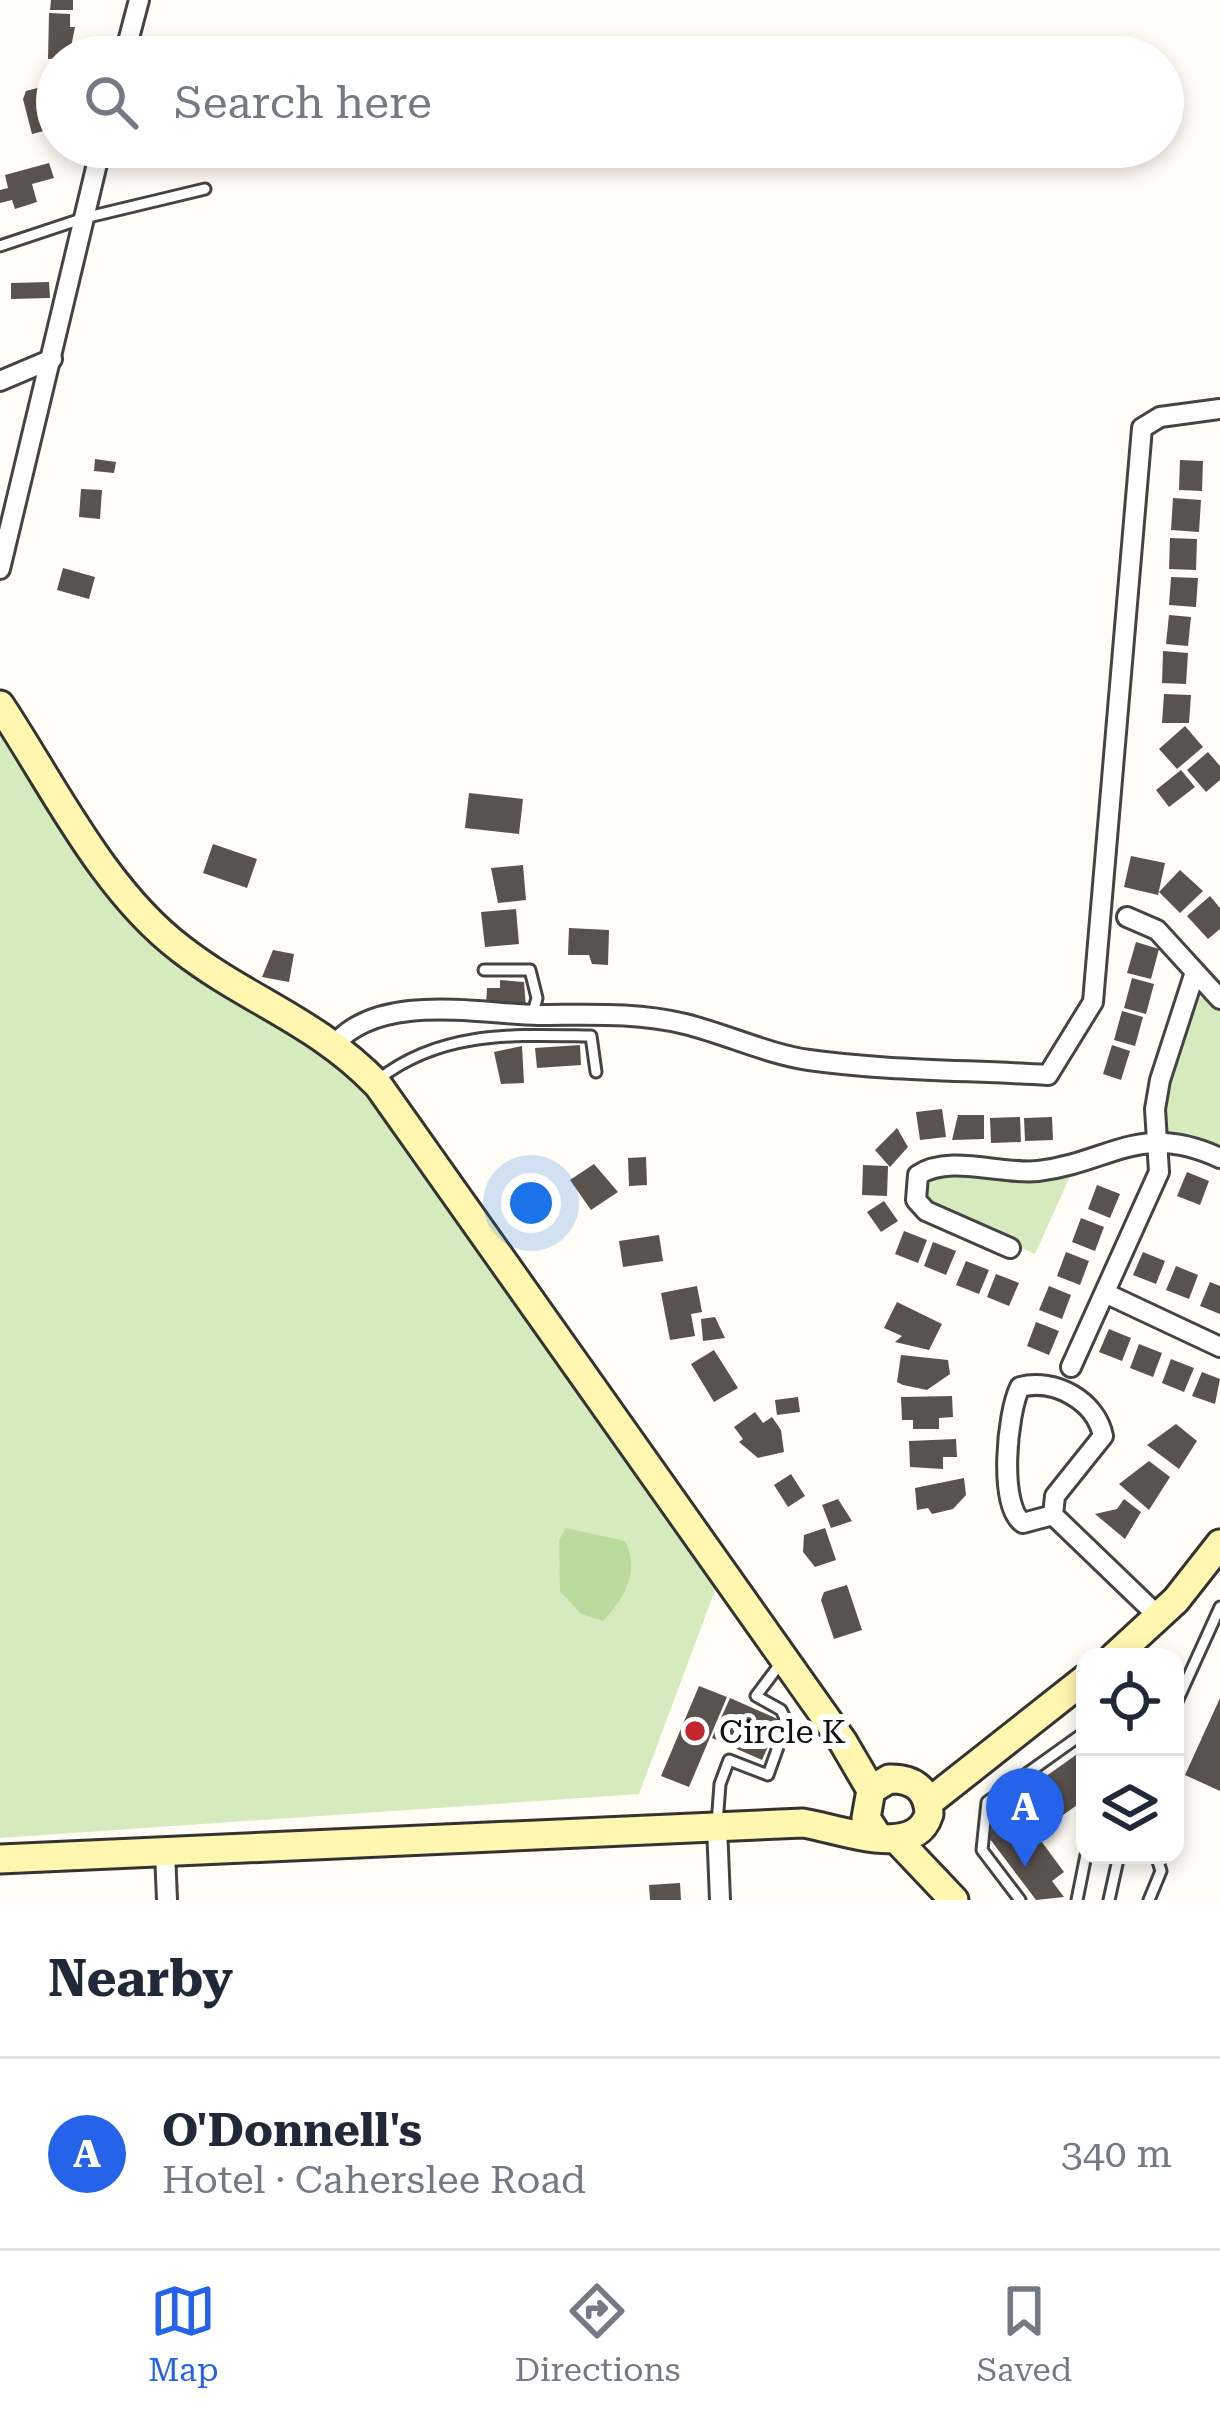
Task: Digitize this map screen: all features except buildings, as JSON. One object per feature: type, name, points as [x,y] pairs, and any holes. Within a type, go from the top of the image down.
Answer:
[{"type":"main road","points":[[0,705],[146,917],[200,962],[335,1044],[375,1082],[842,1742],[896,1808],[951,1896]]},
{"type":"main road","points":[[1124,1648],[1207,1574],[1220,1544]]},
{"type":"main road","points":[[0,1859],[803,1823],[896,1808],[1076,1690]]},
{"type":"street","points":[[130,36],[139,0]]},
{"type":"street","points":[[0,569],[95,168]]},
{"type":"street","points":[[0,381],[52,359]]},
{"type":"street","points":[[335,1044],[376,1021],[418,1011],[467,1007],[533,1015],[617,1013],[681,1023],[806,1060],[1048,1075],[1094,1002],[1142,428],[1160,417],[1220,409]]},
{"type":"street","points":[[1127,917],[1157,930],[1220,998]]},
{"type":"street","points":[[1071,1367],[1159,1172],[1160,1080],[1195,972]]},
{"type":"street","points":[[1010,1248],[926,1211],[916,1199],[918,1175],[948,1166],[1040,1171],[1106,1149],[1157,1143],[1196,1147],[1220,1158]]},
{"type":"street","points":[[1106,1293],[1220,1347]]},
{"type":"street","points":[[1033,1384],[1056,1388],[1089,1406],[1100,1418],[1103,1436],[1055,1496],[1053,1515],[1023,1523],[1007,1498],[1012,1403],[1020,1387],[1033,1384]]},
{"type":"street","points":[[1053,1515],[1159,1617]]},
{"type":"street","points":[[717,1826],[720,1900]]},
{"type":"street","points":[[165,1852],[167,1900]]},
{"type":"lane","points":[[0,246],[84,218],[206,189]]},
{"type":"lane","points":[[484,970],[530,970],[538,998],[533,1015]]},
{"type":"lane","points":[[375,1082],[411,1054],[462,1039],[527,1035],[592,1036],[596,1072]]},
{"type":"lane","points":[[1184,1687],[1220,1607]]},
{"type":"lane","points":[[1208,1636],[1220,1642]]},
{"type":"lane","points":[[717,1826],[720,1784],[729,1760],[768,1775],[787,1722],[781,1710],[756,1696],[784,1660]]},
{"type":"lane","points":[[1014,1898],[982,1850],[987,1802],[1076,1738]]},
{"type":"lane","points":[[1077,1900],[1084,1864]]},
{"type":"lane","points":[[1109,1900],[1116,1864]]},
{"type":"lane","points":[[1149,1900],[1159,1864]]},
{"type":"green space","points":[[0,725],[158,949],[193,974],[253,1002],[355,1075],[718,1582],[639,1794],[0,1838]]},
{"type":"green space","points":[[1207,996],[1220,1007],[1220,1147],[1189,1134],[1164,1132],[1162,1084],[1194,999]]},
{"type":"green space","points":[[948,1172],[1012,1182],[1071,1174],[1035,1254],[934,1210],[926,1202],[924,1182]]},
{"type":"green space","points":[[566,1528],[625,1541],[630,1552],[628,1584],[603,1621],[581,1614],[560,1591],[559,1540]]},
{"type":"place","name":"Circle K","points":[[695,1731]]},
{"type":"place","name":"O'Donnell's","points":[[1025,1867]]}]
